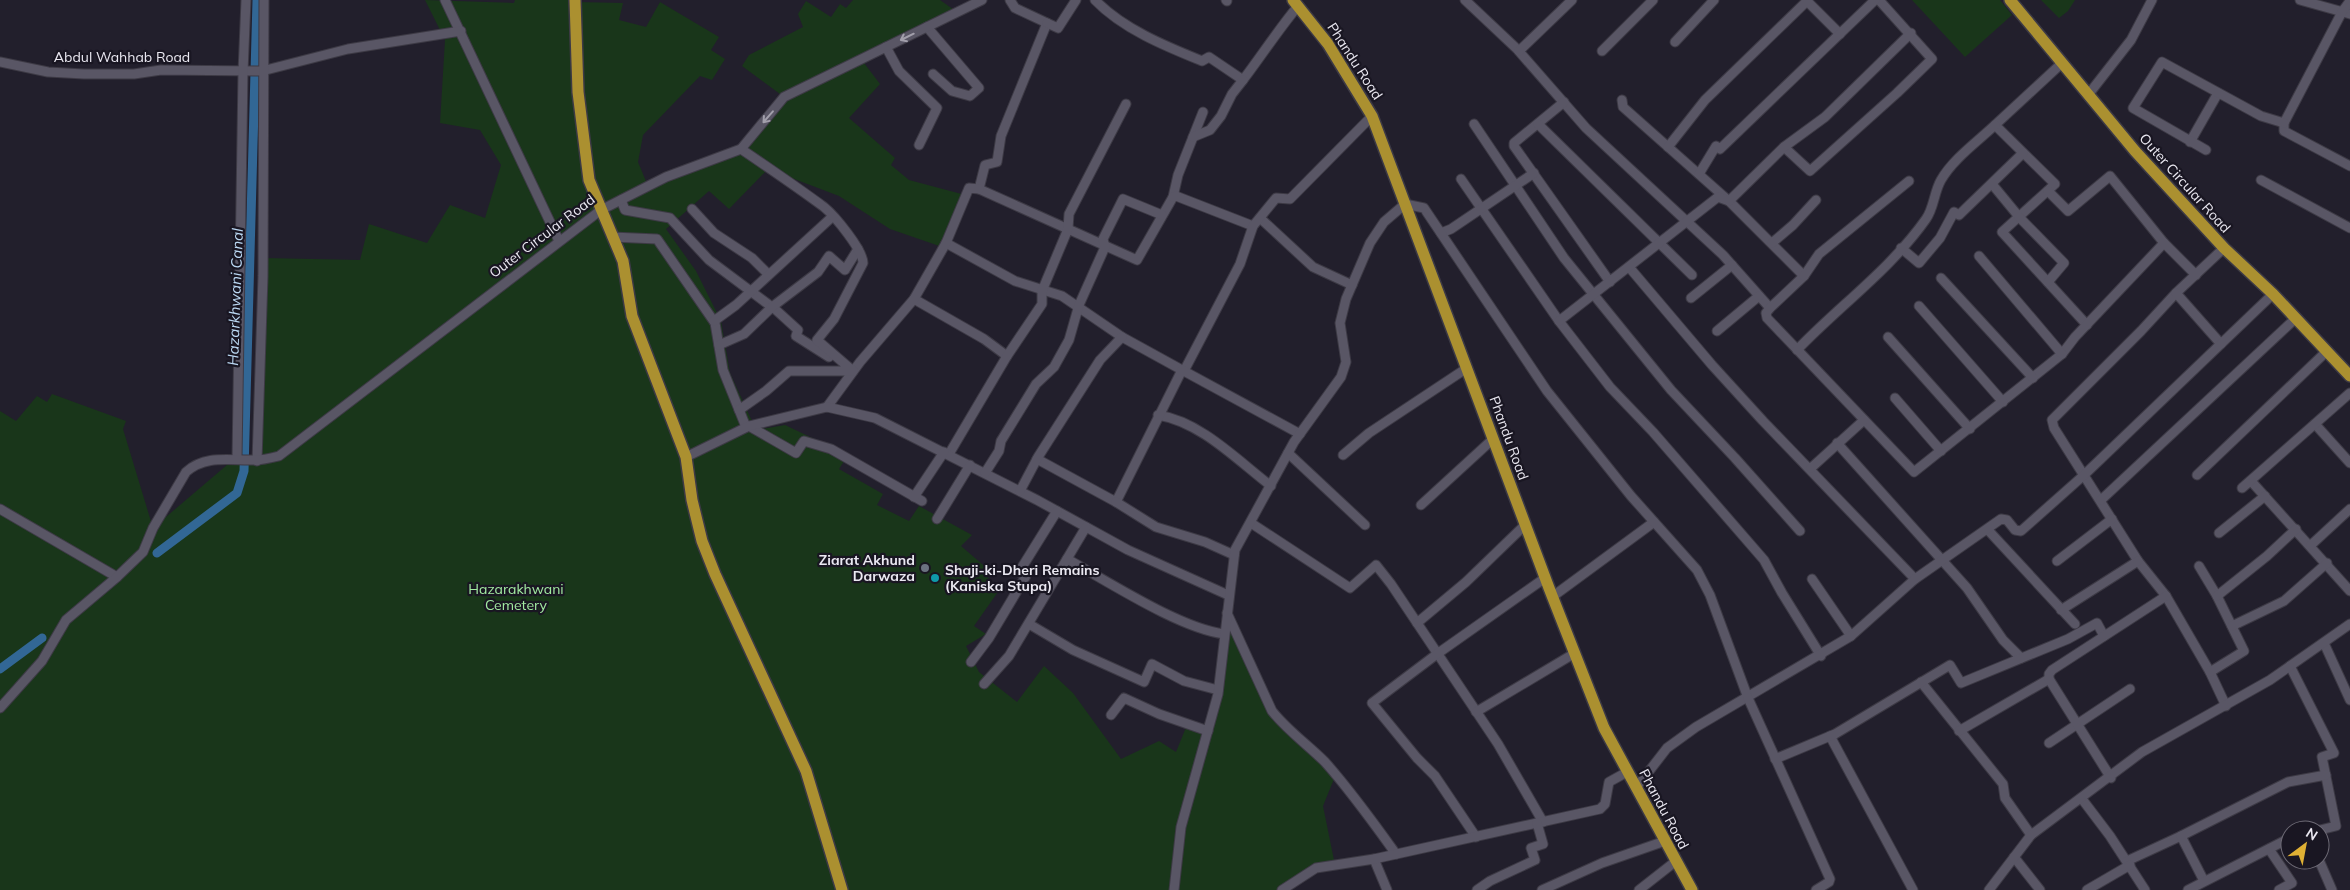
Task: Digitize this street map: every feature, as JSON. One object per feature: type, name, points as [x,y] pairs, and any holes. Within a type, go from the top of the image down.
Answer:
[{"type":"main road","points":[[575,0],[578,92],[589,180],[623,261],[632,316],[686,457],[692,500],[702,541],[714,574],[806,771],[842,890]]},
{"type":"main road","name":"Outer Circular Road","points":[[2010,0],[2135,151],[2224,248],[2274,294],[2350,376]]},
{"type":"main road","name":"Phandu Road","points":[[1296,3],[1328,44],[1372,116],[1552,597],[1604,728],[1692,890]]},
{"type":"street","points":[[237,459],[246,0]]},
{"type":"street","points":[[257,461],[263,286],[264,136],[262,71],[264,0]]},
{"type":"street","points":[[444,0],[461,31],[511,144],[559,241]]},
{"type":"street","name":"Outer Circular Road","points":[[0,708],[42,661],[66,620],[117,577],[143,552],[153,528],[186,472],[194,465],[210,460],[237,459],[257,461],[279,456],[601,210],[666,177],[741,149],[784,97],[982,0]]},
{"type":"street","points":[[1010,0],[1015,8],[1058,28],[1076,0]]},
{"type":"street","points":[[1095,0],[1103,8],[1153,40],[1202,61],[1209,57],[1243,80]]},
{"type":"street","points":[[1465,0],[1519,51],[1586,128],[1732,265],[1770,308]]},
{"type":"street","points":[[1519,51],[1572,0]]},
{"type":"street","points":[[1602,51],[1653,0]]},
{"type":"street","points":[[1675,42],[1714,0]]},
{"type":"street","points":[[1699,174],[1716,146],[1720,149],[1875,0]]},
{"type":"street","points":[[1784,147],[1810,171],[1932,59],[1880,0]]},
{"type":"street","points":[[2088,94],[2131,40],[2152,0]]},
{"type":"street","points":[[2300,0],[2346,13]]},
{"type":"street","points":[[1668,147],[1705,100],[1807,1],[1840,34]]},
{"type":"street","points":[[2350,1],[2346,13],[2284,123],[2284,131],[2350,166]]},
{"type":"street","points":[[1193,137],[1210,130],[1221,116],[1232,94],[1266,51],[1276,32],[1296,3]]},
{"type":"street","points":[[979,189],[986,165],[997,162],[1000,136],[1047,23]]},
{"type":"street","points":[[927,27],[979,88],[970,96],[952,91],[933,74]]},
{"type":"street","name":"Abdul Wahhab Road","points":[[0,62],[48,72],[84,74],[134,74],[161,70],[262,71],[348,49],[461,31]]},
{"type":"street","points":[[1729,201],[1784,147],[1825,117],[1911,33]]},
{"type":"street","points":[[886,47],[899,71],[937,108],[918,145]]},
{"type":"street","points":[[2206,150],[2133,108],[2162,62],[2261,116],[2284,123]]},
{"type":"street","points":[[1797,350],[1835,312],[1856,296],[1927,218],[1941,180],[1953,165],[2062,63]]},
{"type":"street","points":[[2190,142],[2218,93]]},
{"type":"street","points":[[1622,100],[1623,107],[1729,201],[1804,276]]},
{"type":"street","points":[[1564,102],[1514,143],[1610,282]]},
{"type":"street","points":[[612,237],[658,239],[714,321],[723,370],[747,426],[796,453],[804,441],[831,449],[918,499],[1007,356],[1042,304],[1042,291],[1068,229],[1069,214],[1126,104]]},
{"type":"street","points":[[828,407],[853,371],[914,299],[946,243],[969,188],[979,189],[1137,260],[1173,196],[1178,175],[1203,112]]},
{"type":"street","points":[[1116,502],[1155,425],[1158,415],[1240,264],[1253,226],[1276,198],[1290,199],[1372,116]]},
{"type":"street","points":[[1474,124],[1564,258],[1671,390],[1736,458],[1800,531]]},
{"type":"street","points":[[1538,124],[1692,275]]},
{"type":"street","points":[[1995,125],[2056,184],[2002,232],[2087,325]]},
{"type":"street","points":[[741,149],[826,209],[863,256],[863,263],[853,286],[834,319],[817,340],[853,371]]},
{"type":"street","points":[[1901,248],[1919,263],[1940,238],[1954,212],[1959,215],[2023,153]]},
{"type":"street","points":[[1442,233],[1534,173]]},
{"type":"street","points":[[2048,191],[2068,211],[2110,176],[2164,243],[2196,275]]},
{"type":"street","points":[[1461,179],[1559,321],[1610,387],[1653,432],[1764,560],[1821,656]]},
{"type":"street","points":[[1909,180],[1819,254],[1804,276],[1770,308],[1766,313],[1766,318],[1914,472],[2062,354],[2164,243]]},
{"type":"street","points":[[2261,180],[2350,228]]},
{"type":"street","points":[[1992,184],[2019,217],[2064,263],[2048,282]]},
{"type":"street","points":[[1173,196],[1253,226]]},
{"type":"street","points":[[1559,321],[1718,197],[1729,201]]},
{"type":"street","points":[[985,473],[999,451],[1001,441],[1036,384],[1054,367],[1069,340],[1078,307],[1105,247],[1103,239],[1123,199],[1162,215]]},
{"type":"street","points":[[621,200],[625,210],[670,218],[709,260],[772,307],[798,330],[796,336],[853,371]]},
{"type":"street","points":[[1772,244],[1816,200]]},
{"type":"street","points":[[1174,890],[1181,827],[1218,690],[1228,595],[1235,550],[1288,453],[1341,377],[1346,362],[1340,323],[1352,285],[1375,236],[1384,222],[1405,204],[1424,208],[1547,391],[1582,437],[1697,570],[1710,595],[1748,698],[1830,879],[1829,882],[1816,890]]},
{"type":"street","points":[[692,209],[714,233],[752,258],[768,274]]},
{"type":"street","points":[[714,321],[832,217]]},
{"type":"street","points":[[1260,218],[1313,267],[1352,285]]},
{"type":"street","points":[[946,243],[1015,281],[1062,296],[1122,337],[1300,434]]},
{"type":"street","points":[[2224,248],[2176,293],[2141,331],[2052,420],[2054,428],[2138,561],[2166,596],[2210,672],[2226,706]]},
{"type":"street","points":[[719,345],[744,334],[772,307],[818,272],[829,256],[845,270],[858,249]]},
{"type":"street","points":[[1979,256],[2062,354]]},
{"type":"street","points":[[1691,298],[1732,265]]},
{"type":"street","points":[[1629,267],[1712,365],[1915,579]]},
{"type":"street","points":[[1941,278],[2032,378]]},
{"type":"street","points":[[2176,293],[2221,344]]},
{"type":"street","points":[[1636,788],[1667,748],[1696,728],[1821,656],[1851,636],[1915,579],[2003,518],[2015,530],[2022,531],[2274,294]]},
{"type":"street","points":[[1717,331],[1759,296]]},
{"type":"street","points":[[914,299],[984,339],[1007,356]]},
{"type":"street","points":[[1919,306],[2003,402]]},
{"type":"street","points":[[2100,500],[2296,318]]},
{"type":"street","points":[[1020,491],[1037,459],[1100,360],[1122,337]]},
{"type":"street","points":[[1888,337],[1970,429]]},
{"type":"street","points":[[2197,474],[2327,351]]},
{"type":"street","points":[[1343,455],[1369,433],[1467,368]]},
{"type":"street","points":[[739,410],[766,391],[789,370],[853,371]]},
{"type":"street","points":[[2242,488],[2350,393]]},
{"type":"street","points":[[1895,398],[1942,451]]},
{"type":"street","points":[[686,457],[747,426],[828,407],[875,418],[1020,491],[1128,550],[1228,595]]},
{"type":"street","points":[[1158,415],[1168,416],[1204,433],[1271,486]]},
{"type":"street","points":[[1811,468],[1864,420]]},
{"type":"street","points":[[2314,424],[2350,464]]},
{"type":"street","points":[[1421,505],[1493,439]]},
{"type":"street","points":[[1837,443],[1884,493],[1967,588],[2003,640],[2021,658]]},
{"type":"street","points":[[1288,453],[1365,525]]},
{"type":"street","points":[[1037,459],[1156,526],[1205,542],[1234,556]]},
{"type":"street","points":[[937,519],[970,465]]},
{"type":"street","points":[[2251,481],[2350,591]]},
{"type":"street","points":[[2220,533],[2264,496]]},
{"type":"street","points":[[0,509],[117,577]]},
{"type":"street","points":[[971,662],[989,638],[1026,576],[1019,572],[1057,511]]},
{"type":"street","points":[[2311,546],[2348,514]]},
{"type":"street","points":[[2057,561],[2112,520]]},
{"type":"street","points":[[1552,597],[1654,522]]},
{"type":"street","points":[[1251,523],[1350,588],[1376,564],[1498,744],[1540,823],[1543,844],[1531,848],[1535,860],[1476,890]]},
{"type":"street","points":[[1417,623],[1466,582],[1525,525]]},
{"type":"street","points":[[984,684],[1009,656],[1086,527]]},
{"type":"street","points":[[2217,596],[2267,556],[2296,529]]},
{"type":"street","points":[[1988,530],[2075,624]]},
{"type":"street","points":[[1067,560],[1166,612],[1209,632],[1224,634]]},
{"type":"street","points":[[2062,610],[2138,561]]},
{"type":"street","points":[[2232,626],[2284,601],[2326,563]]},
{"type":"street","points":[[2199,566],[2217,596],[2244,651],[2210,672]]},
{"type":"street","points":[[1476,836],[1435,776],[1417,758],[1372,703],[1437,654],[1545,578]]},
{"type":"street","points":[[1812,579],[1851,636]]},
{"type":"street","points":[[2111,778],[2049,679],[2049,674],[2052,670],[2166,596]]},
{"type":"street","points":[[1226,613],[1272,711],[1281,723],[1300,738],[1350,790],[1396,854]]},
{"type":"street","points":[[1775,759],[1830,736],[1950,665],[1960,683],[2068,639],[2097,623],[2104,636]]},
{"type":"street","points":[[1029,624],[1073,650],[1144,682],[1152,664],[1184,682],[1218,690]]},
{"type":"street","points":[[1989,890],[2031,835],[2111,778],[2142,752],[2226,706],[2290,666],[2350,624]]},
{"type":"street","points":[[2324,643],[2350,700]]},
{"type":"street","points":[[1476,712],[1575,653]]},
{"type":"street","points":[[2290,666],[2334,753],[2322,757],[2336,826],[2330,828]]},
{"type":"street","points":[[1959,731],[2049,679]]},
{"type":"street","points":[[1921,682],[2003,784],[2005,798],[2031,835]]},
{"type":"street","points":[[2049,743],[2130,689]]},
{"type":"street","points":[[1111,715],[1124,698],[1159,714],[1208,731]]},
{"type":"street","points":[[1830,736],[1913,890]]},
{"type":"street","points":[[1282,890],[1316,868],[1374,859],[1600,810],[1605,804],[1609,782],[1627,772]]},
{"type":"street","points":[[2087,890],[2128,863],[2288,782],[2326,775]]},
{"type":"street","points":[[2082,799],[2145,890]]},
{"type":"street","points":[[2181,836],[2204,881]]},
{"type":"street","points":[[1542,890],[1602,863],[1665,841]]},
{"type":"street","points":[[2188,890],[2280,843]]},
{"type":"street","points":[[2269,849],[2292,883],[2279,890]]},
{"type":"street","points":[[2014,857],[2040,890]]},
{"type":"street","points":[[1374,859],[1387,890]]},
{"type":"street","points":[[1638,890],[1676,861]]},
{"type":"street","points":[[2323,870],[2332,890]]},
{"type":"green space","name":"Hazarakhwani Cemetery","points":[[425,0],[514,3],[515,0],[575,0],[575,2],[623,3],[619,20],[646,27],[660,2],[719,37],[711,50],[725,59],[712,80],[700,76],[643,135],[638,162],[648,186],[741,149],[784,97],[742,66],[749,55],[803,27],[798,14],[806,1],[831,17],[840,4],[846,8],[853,0],[940,0],[957,12],[861,59],[880,84],[849,118],[895,158],[891,165],[909,180],[969,196],[948,249],[890,229],[839,196],[768,169],[729,209],[709,191],[666,229],[696,271],[721,321],[730,373],[756,430],[785,425],[848,455],[839,469],[883,494],[877,505],[909,521],[919,506],[972,535],[961,546],[989,570],[985,575],[1000,589],[974,626],[986,634],[966,646],[979,672],[1017,702],[1044,666],[1073,693],[1121,759],[1159,741],[1176,752],[1187,725],[1206,735],[1218,694],[1226,613],[1272,711],[1336,774],[1323,806],[1335,865],[1316,868],[1282,890],[0,890],[0,411],[16,421],[37,396],[47,402],[52,394],[126,421],[123,429],[153,528],[234,459],[257,460],[263,258],[360,260],[369,224],[427,243],[450,205],[485,218],[501,165],[480,130],[440,123],[445,40]]},
{"type":"green space","points":[[1912,0],[2000,0],[2012,15],[1965,57]]},
{"type":"green space","points":[[2041,0],[2075,0],[2068,11],[2059,18]]},
{"type":"waterway","name":"Hazarkhwani Canal","points":[[157,553],[237,493],[244,471],[257,0]]},
{"type":"waterway","name":"Hazarkhwani Canal","points":[[0,669],[42,638]]},
{"type":"place","name":"Ziarat Akhund Darwaza","points":[[925,568]]},
{"type":"place","name":"Shaji-ki-Dheri Remains (Kaniska Stupa)","points":[[935,578]]}]
